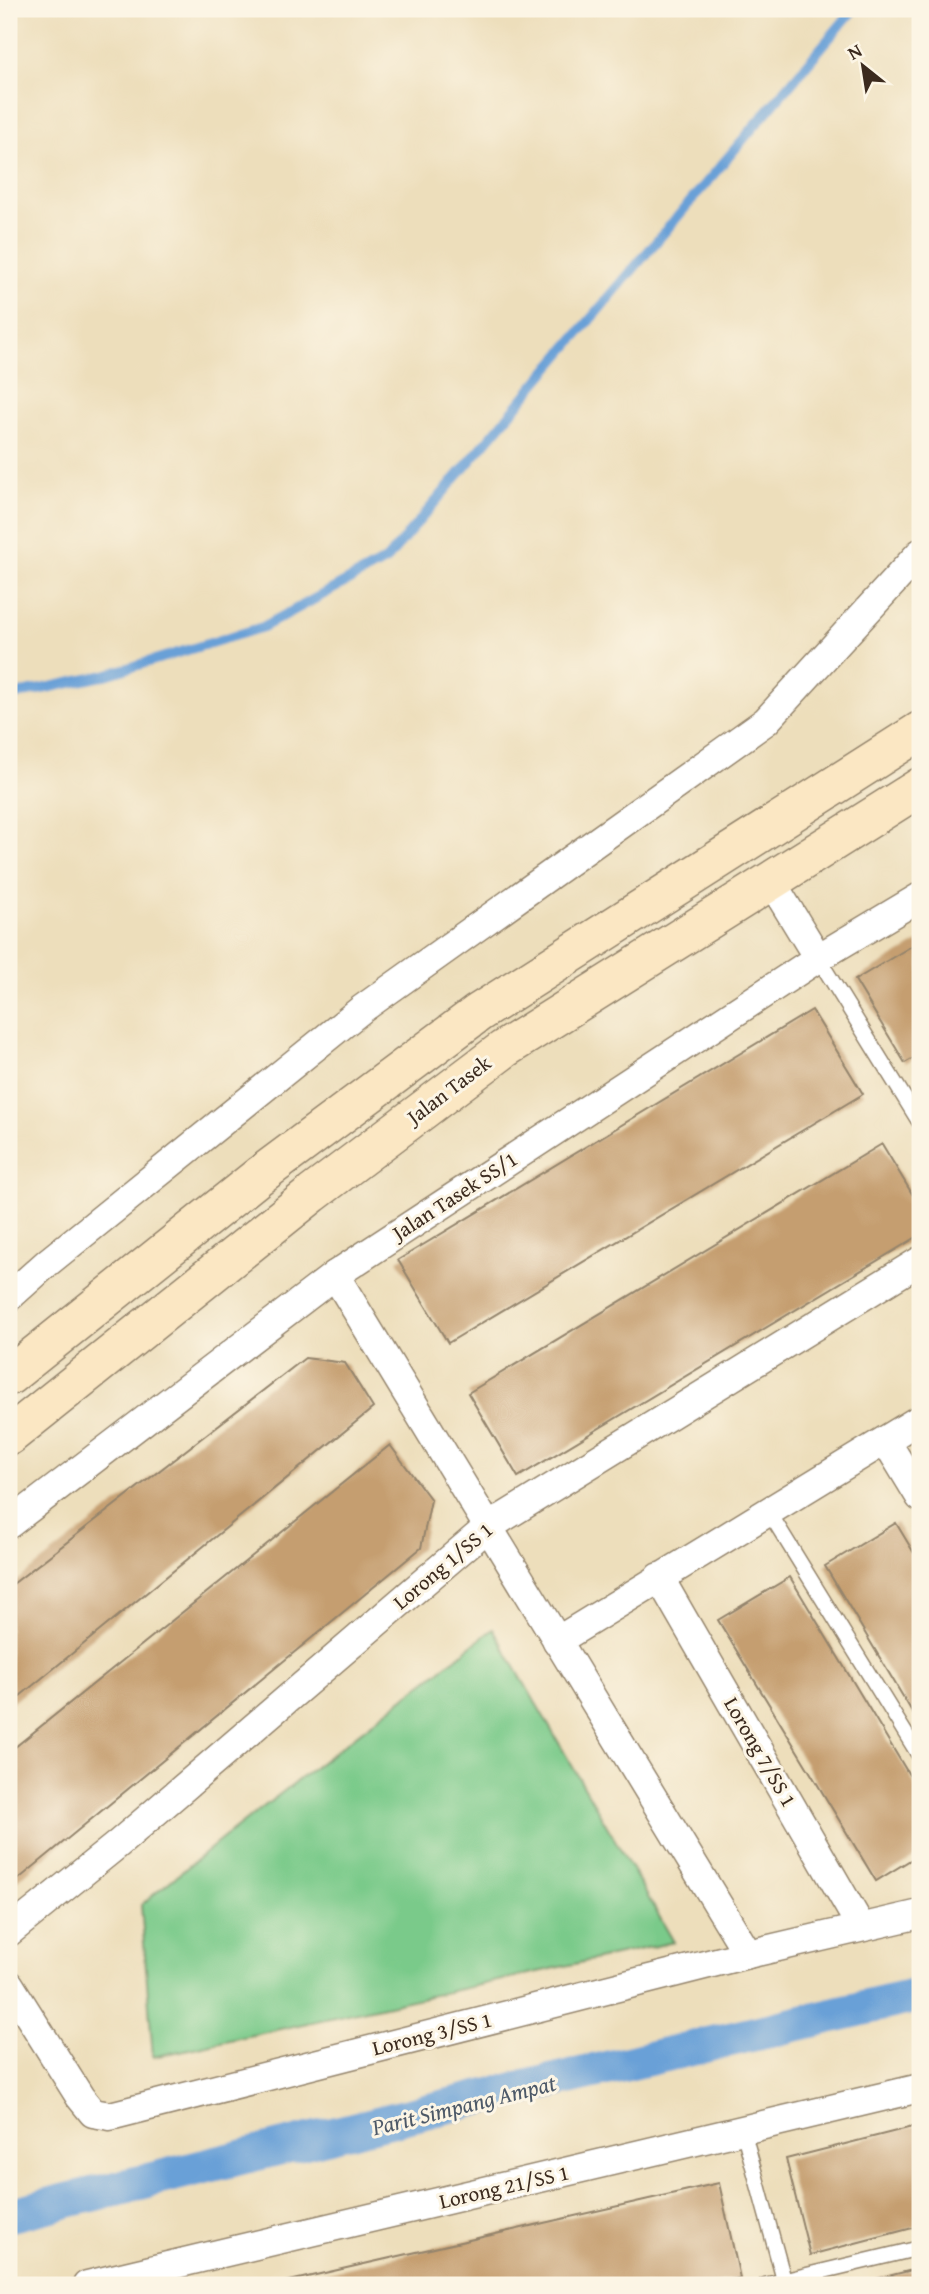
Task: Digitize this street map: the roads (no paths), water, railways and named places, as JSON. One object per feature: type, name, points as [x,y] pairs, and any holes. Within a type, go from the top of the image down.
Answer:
[{"type":"main road","points":[[9,1376],[259,1176],[478,1013],[920,731]]},
{"type":"main road","name":"Jalan Tasek","points":[[9,1436],[312,1194],[504,1049],[920,787]]},
{"type":"street","points":[[9,1297],[47,1263],[362,1009],[766,720],[920,553]]},
{"type":"street","points":[[771,881],[818,958]]},
{"type":"street","name":"Jalan Tasek SS/1","points":[[9,1524],[335,1275],[818,958],[920,897]]},
{"type":"street","name":"Lorong 1/SS 1","points":[[9,1932],[118,1844],[488,1527],[920,1261]]},
{"type":"street","points":[[335,1275],[748,1954]]},
{"type":"street","points":[[557,1641],[920,1419]]},
{"type":"street","points":[[886,1441],[920,1497]]},
{"type":"street","name":"Lorong 7/SS 1","points":[[659,1577],[861,1927]]},
{"type":"street","name":"Lorong 3/SS 1","points":[[9,1984],[80,2097],[93,2113],[110,2116],[748,1954],[920,1914]]},
{"type":"street","name":"Lorong 21/SS 1","points":[[87,2285],[920,2088]]},
{"type":"lane","points":[[818,958],[920,1123]]},
{"type":"lane","points":[[769,1512],[920,1757]]},
{"type":"lane","points":[[743,2130],[784,2280]]},
{"type":"lane","points":[[765,2285],[920,2248]]},
{"type":"waterway","points":[[9,696],[102,676],[263,627],[386,560],[854,9]]},
{"type":"waterway","name":"Parit Simpang Ampat","points":[[9,2215],[476,2099],[920,1995]]}]
